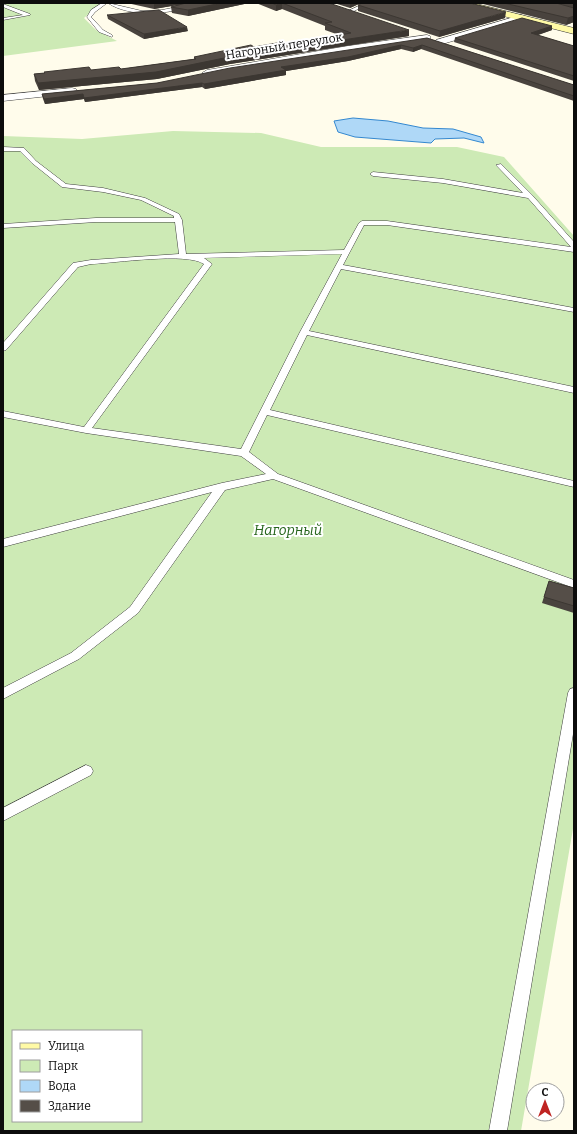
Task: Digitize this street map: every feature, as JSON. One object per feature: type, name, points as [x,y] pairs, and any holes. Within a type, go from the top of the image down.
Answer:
[{"type":"main road","points":[[463,3],[574,31]]},
{"type":"street","points":[[344,11],[362,17]]},
{"type":"street","points":[[439,42],[521,18]]},
{"type":"street","points":[[405,31],[452,47]]},
{"type":"street","name":"Нагорный переулок","points":[[194,76],[348,48],[427,38]]},
{"type":"street","points":[[3,98],[80,91]]},
{"type":"lane","points":[[105,3],[93,11],[89,17],[101,31],[110,36]]},
{"type":"lane","points":[[110,3],[128,10],[148,14],[194,3]]},
{"type":"lane","points":[[344,11],[368,3]]},
{"type":"lane","points":[[3,5],[28,15],[3,19]]},
{"type":"lane","points":[[3,149],[22,149],[34,162],[64,186],[103,190],[143,199],[177,215],[179,220],[183,256]]},
{"type":"lane","points":[[499,165],[530,196],[574,246]]},
{"type":"lane","points":[[373,174],[443,181],[530,196]]},
{"type":"lane","points":[[3,226],[96,220],[179,220]]},
{"type":"lane","points":[[244,453],[304,332],[340,267],[345,252],[362,223],[387,223],[574,250]]},
{"type":"lane","points":[[3,348],[76,265],[91,262],[183,256],[345,252]]},
{"type":"lane","points":[[86,430],[208,264],[200,259],[183,256]]},
{"type":"lane","points":[[340,267],[574,310]]},
{"type":"lane","points":[[304,332],[574,390]]},
{"type":"lane","points":[[265,412],[574,484]]},
{"type":"lane","points":[[3,414],[86,430],[244,453],[274,476],[574,584]]},
{"type":"lane","points":[[3,543],[222,486],[274,476]]},
{"type":"lane","points":[[3,694],[75,656],[134,610],[222,486]]},
{"type":"lane","points":[[498,1131],[551,818],[574,693]]},
{"type":"lane","points":[[3,815],[86,771]]},
{"type":"green space","points":[[3,3],[101,3],[84,18],[96,30],[117,41],[3,56]]},
{"type":"green space","name":"Нагорный","points":[[173,131],[261,133],[321,147],[457,147],[504,157],[574,236],[574,823],[529,1082],[525,1082],[525,1108],[521,1131],[3,1131],[3,136],[82,139]]},
{"type":"water","points":[[353,118],[388,121],[423,128],[453,129],[481,137],[484,143],[464,138],[435,139],[431,143],[355,137],[338,132],[334,121]]},
{"type":"building","points":[[186,3],[221,3],[188,10],[171,7]]},
{"type":"building","points":[[282,3],[329,3],[409,30],[229,57],[156,72],[38,83],[34,74],[89,67],[91,70],[119,67],[121,69],[196,59],[194,57],[251,45],[254,47],[277,43],[281,45],[351,33],[325,23],[332,22]]},
{"type":"building","points":[[362,3],[470,3],[506,12],[440,31],[358,5]]},
{"type":"building","points":[[504,3],[556,3],[574,8],[574,16],[568,18]]},
{"type":"building","points":[[159,10],[187,27],[144,34],[107,15]]},
{"type":"building","points":[[522,18],[552,26],[531,33],[574,46],[574,76],[455,38]]},
{"type":"building","points":[[427,38],[574,85],[574,96],[422,45],[413,48],[401,45],[348,57],[281,67],[286,70],[204,84],[202,83],[84,98],[83,94],[44,99],[42,94],[157,83],[230,68]]},
{"type":"building","points":[[549,581],[574,588],[574,606],[544,597]]}]
